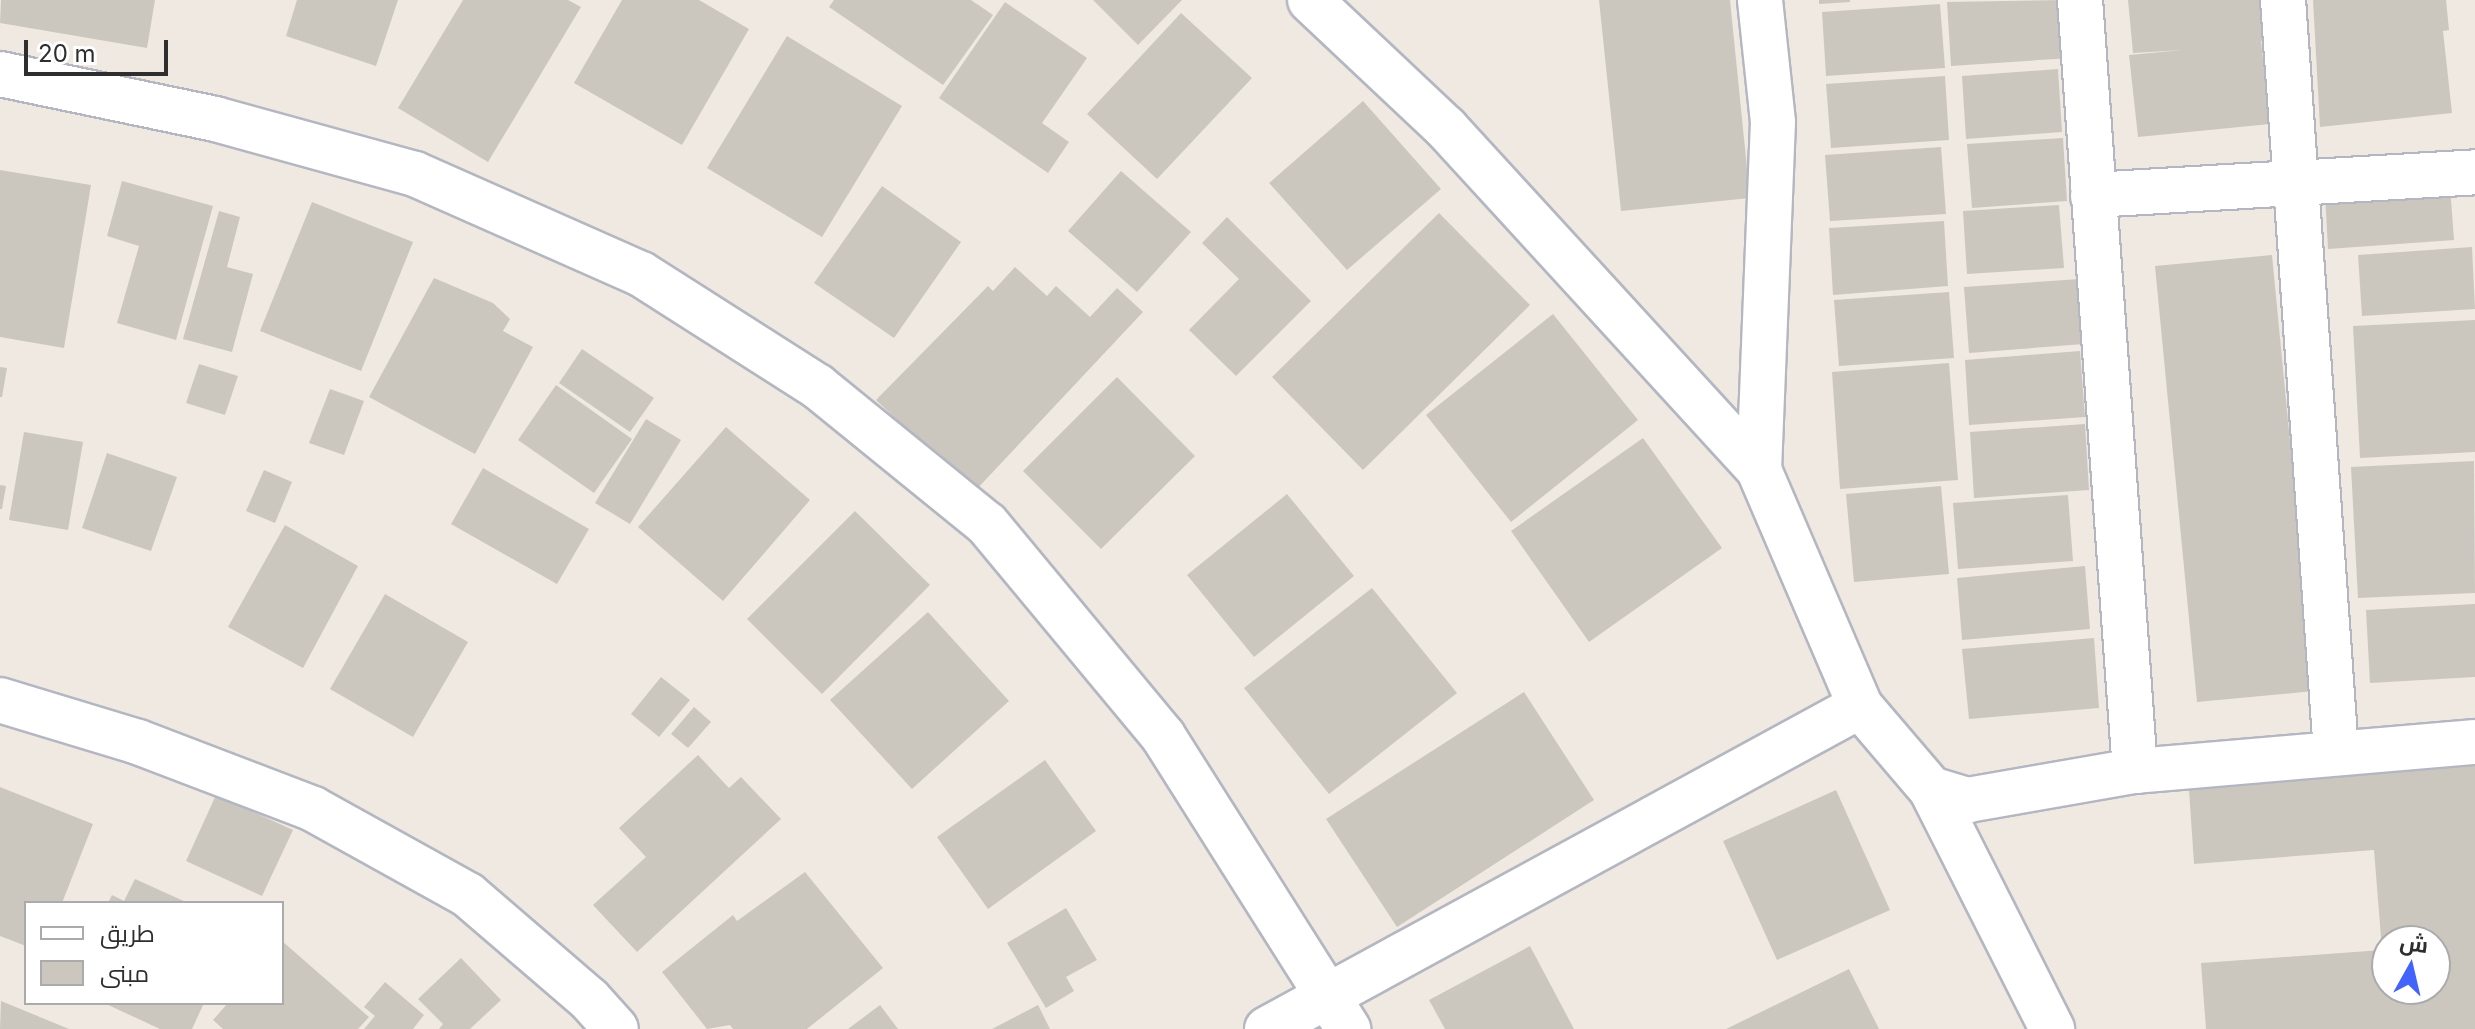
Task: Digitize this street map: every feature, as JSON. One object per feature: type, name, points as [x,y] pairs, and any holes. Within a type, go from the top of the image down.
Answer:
[{"type":"street","points":[[1310,0],[1446,128],[1759,470],[1860,706],[1931,789],[2052,1029]]},
{"type":"street","points":[[1759,470],[1773,122],[1760,0]]},
{"type":"street","points":[[2080,0],[2135,771]]},
{"type":"street","points":[[2283,0],[2336,753]]},
{"type":"street","points":[[0,74],[215,119],[415,174],[641,274],[817,386],[987,524],[1163,736],[1339,1011]]},
{"type":"street","points":[[2093,195],[2297,180],[2475,172]]},
{"type":"street","points":[[0,700],[138,742],[313,809],[468,895],[589,999],[616,1029]]},
{"type":"street","points":[[1267,1029],[1339,1011],[1860,706]]},
{"type":"street","points":[[1931,789],[1968,800],[2135,771],[2475,742]]},
{"type":"building","points":[[1,0],[155,0],[147,48],[0,23]]},
{"type":"building","points":[[297,0],[398,0],[376,66],[286,36]]},
{"type":"building","points":[[463,0],[568,0],[581,7],[488,162],[398,108]]},
{"type":"building","points":[[622,0],[699,0],[749,29],[682,145],[574,83]]},
{"type":"building","points":[[834,0],[971,0],[993,15],[943,85],[829,7]]},
{"type":"building","points":[[1093,0],[1182,0],[1138,45]]},
{"type":"building","points":[[1599,0],[1730,0],[1750,198],[1621,211]]},
{"type":"building","points":[[1819,0],[1850,0],[1850,2],[1819,4]]},
{"type":"building","points":[[2066,0],[2070,58],[1951,66],[1947,2]]},
{"type":"building","points":[[2128,0],[2263,0],[2267,40],[2261,41],[2270,124],[2138,137],[2129,55],[2183,50],[2133,53]]},
{"type":"building","points":[[2313,0],[2446,0],[2449,30],[2443,31],[2452,113],[2320,127]]},
{"type":"building","points":[[1005,2],[1087,58],[1042,123],[1069,142],[1048,173],[939,98]]},
{"type":"building","points":[[1940,4],[1945,68],[1826,76],[1822,12]]},
{"type":"building","points":[[1181,13],[1252,78],[1157,179],[1087,114]]},
{"type":"building","points":[[787,36],[902,106],[822,237],[707,168]]},
{"type":"building","points":[[2058,69],[2062,132],[1966,139],[1962,76]]},
{"type":"building","points":[[1945,76],[1949,140],[1831,148],[1826,84]]},
{"type":"building","points":[[1363,101],[1441,189],[1347,270],[1269,183]]},
{"type":"building","points":[[2063,138],[2067,201],[1972,208],[1967,144]]},
{"type":"building","points":[[1941,147],[1946,214],[1830,221],[1825,155]]},
{"type":"building","points":[[0,170],[91,185],[64,348],[0,337]]},
{"type":"building","points":[[1121,171],[1191,232],[1137,292],[1068,231]]},
{"type":"building","points":[[122,181],[213,206],[176,340],[117,323],[139,246],[107,236]]},
{"type":"building","points":[[882,186],[961,242],[894,338],[814,283]]},
{"type":"building","points":[[2450,186],[2454,240],[2328,249],[2325,195]]},
{"type":"building","points":[[312,202],[413,242],[361,371],[260,331]]},
{"type":"building","points":[[2059,205],[2064,268],[1967,274],[1963,211]]},
{"type":"building","points":[[219,211],[240,217],[227,267],[253,274],[232,352],[183,339]]},
{"type":"building","points":[[1439,213],[1530,305],[1363,470],[1272,377]]},
{"type":"building","points":[[1227,217],[1311,301],[1236,376],[1189,330],[1239,279],[1202,243]]},
{"type":"building","points":[[1944,221],[1948,286],[1833,295],[1829,228]]},
{"type":"building","points":[[2472,247],[2475,309],[2362,316],[2358,255]]},
{"type":"building","points":[[2272,255],[2314,691],[2197,702],[2155,266]]},
{"type":"building","points":[[1015,267],[1047,296],[1056,286],[1090,317],[1117,288],[1143,312],[974,492],[876,400],[988,286],[993,291]]},
{"type":"building","points":[[434,278],[493,303],[510,319],[503,331],[533,347],[475,454],[369,397]]},
{"type":"building","points":[[2080,279],[2084,344],[1969,353],[1964,287]]},
{"type":"building","points":[[1949,292],[1954,358],[1839,366],[1834,300]]},
{"type":"building","points":[[1553,314],[1638,420],[1511,522],[1426,415]]},
{"type":"building","points":[[2475,320],[2475,452],[2360,458],[2353,326]]},
{"type":"building","points":[[582,349],[654,398],[630,432],[559,383]]},
{"type":"building","points":[[2080,351],[2085,417],[1969,425],[1965,360]]},
{"type":"building","points":[[1949,363],[1958,480],[1840,489],[1832,372]]},
{"type":"building","points":[[199,364],[238,376],[225,415],[186,403]]},
{"type":"building","points":[[0,367],[7,368],[2,397],[0,397]]},
{"type":"building","points":[[1117,377],[1195,456],[1101,549],[1023,471]]},
{"type":"building","points":[[556,385],[632,439],[594,493],[518,440]]},
{"type":"building","points":[[330,389],[364,401],[344,455],[309,443]]},
{"type":"building","points":[[646,419],[681,440],[630,524],[595,503]]},
{"type":"building","points":[[2085,424],[2089,490],[1974,498],[1970,432]]},
{"type":"building","points":[[726,427],[810,500],[723,601],[638,527]]},
{"type":"building","points":[[24,432],[83,442],[68,530],[9,520]]},
{"type":"building","points":[[1643,438],[1722,548],[1589,642],[1511,531]]},
{"type":"building","points":[[107,453],[177,477],[151,551],[82,528]]},
{"type":"building","points":[[2474,461],[2475,593],[2358,598],[2351,467]]},
{"type":"building","points":[[483,468],[589,529],[557,584],[451,524]]},
{"type":"building","points":[[264,470],[292,482],[275,523],[246,511]]},
{"type":"building","points":[[0,485],[6,486],[2,509],[0,509]]},
{"type":"building","points":[[1941,486],[1949,574],[1854,582],[1846,494]]},
{"type":"building","points":[[1287,494],[1354,576],[1254,657],[1187,575]]},
{"type":"building","points":[[2068,495],[2073,561],[1958,569],[1953,503]]},
{"type":"building","points":[[855,511],[930,585],[822,694],[747,619]]},
{"type":"building","points":[[285,525],[358,566],[303,668],[228,627]]},
{"type":"building","points":[[2085,566],[2090,629],[1962,640],[1957,578]]},
{"type":"building","points":[[1372,588],[1457,693],[1329,794],[1244,688]]},
{"type":"building","points":[[385,594],[468,642],[413,737],[330,689]]},
{"type":"building","points":[[2475,604],[2475,677],[2370,683],[2366,610]]},
{"type":"building","points":[[928,612],[1009,701],[912,789],[830,700]]},
{"type":"building","points":[[2094,638],[2099,708],[1969,719],[1962,649]]},
{"type":"building","points":[[661,677],[690,700],[659,737],[631,714]]},
{"type":"building","points":[[1524,692],[1594,800],[1397,927],[1326,819]]},
{"type":"building","points":[[694,707],[711,722],[688,748],[671,734]]},
{"type":"building","points":[[698,755],[729,788],[741,777],[781,819],[637,952],[593,905],[646,857],[619,828]]},
{"type":"building","points":[[2475,755],[2475,1029],[2206,1029],[2201,963],[2371,951],[2371,1005],[2451,1005],[2451,925],[2380,925],[2374,850],[2194,864],[2188,775]]},
{"type":"building","points":[[1045,760],[1096,831],[988,909],[937,837]]},
{"type":"building","points":[[0,787],[93,824],[63,901],[24,901],[24,945],[0,936]]},
{"type":"building","points":[[1836,790],[1890,910],[1777,960],[1723,841]]},
{"type":"building","points":[[216,795],[293,830],[262,896],[186,861]]},
{"type":"building","points":[[805,872],[883,968],[807,1029],[733,1029],[730,1025],[707,1029],[662,972],[733,915],[737,921]]},
{"type":"building","points":[[135,879],[184,901],[124,901]]},
{"type":"building","points":[[112,895],[124,901],[109,901]]},
{"type":"building","points":[[1066,908],[1097,960],[1066,977],[1074,991],[1046,1008],[1007,943]]},
{"type":"building","points":[[284,943],[369,1017],[358,1029],[223,1029],[213,1020],[226,1005],[284,1005]]},
{"type":"building","points":[[1530,946],[1574,1029],[1445,1029],[1429,1000]]},
{"type":"building","points":[[461,958],[501,1000],[470,1029],[439,1029],[443,1024],[418,999]]},
{"type":"building","points":[[1849,969],[1879,1029],[1726,1029]]},
{"type":"building","points":[[385,982],[424,1015],[413,1029],[364,1029],[375,1016],[364,1007]]},
{"type":"building","points":[[1,1001],[69,1029],[0,1029]]},
{"type":"building","points":[[108,1005],[203,1005],[192,1029],[160,1029]]},
{"type":"building","points":[[880,1005],[898,1029],[848,1029]]},
{"type":"building","points":[[1038,1005],[1050,1029],[992,1029]]}]
